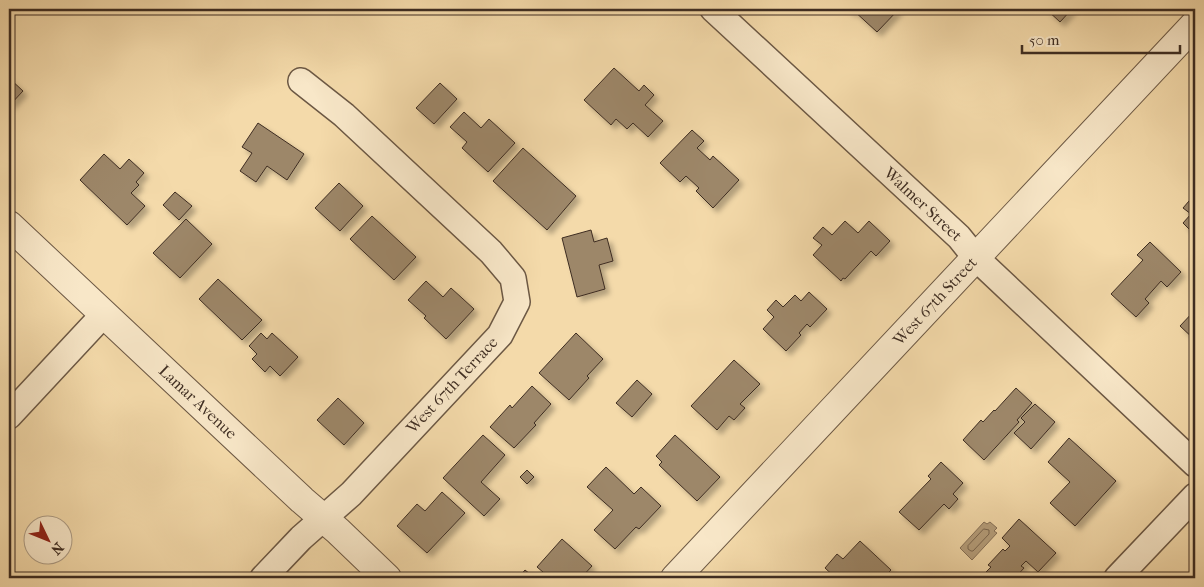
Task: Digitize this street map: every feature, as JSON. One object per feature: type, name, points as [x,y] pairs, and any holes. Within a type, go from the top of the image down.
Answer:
[{"type":"street","name":"Walmer Street","points":[[713,9],[959,237],[976,258],[1195,464]]},
{"type":"street","name":"West 67th Street","points":[[675,578],[1195,24]]},
{"type":"street","name":"West 67th Terrace","points":[[263,578],[301,538],[350,494],[500,334],[517,302],[513,278],[491,252],[344,116],[302,81]]},
{"type":"street","name":"Lamar Avenue","points":[[9,225],[387,578]]},
{"type":"street","points":[[9,416],[104,314]]},
{"type":"street","points":[[1117,578],[1195,496]]},
{"type":"water","points":[[984,522],[987,524],[990,522],[997,528],[994,531],[997,533],[972,560],[960,548]]},
{"type":"building","points":[[847,9],[899,9],[877,32],[853,10],[851,12]]},
{"type":"building","points":[[1046,9],[1072,9],[1060,22]]},
{"type":"building","points":[[614,68],[639,91],[644,85],[654,95],[645,105],[663,121],[648,137],[633,123],[627,129],[616,119],[611,125],[584,100]]},
{"type":"building","points":[[9,78],[23,91],[9,106]]},
{"type":"building","points":[[440,83],[457,99],[434,124],[416,108]]},
{"type":"building","points":[[464,112],[481,128],[489,119],[515,143],[488,172],[462,148],[467,142],[450,127]]},
{"type":"building","points":[[258,123],[304,154],[287,180],[267,166],[256,182],[240,171],[252,153],[242,147]]},
{"type":"building","points":[[692,130],[704,141],[697,148],[710,160],[713,156],[739,180],[713,208],[696,191],[699,188],[686,176],[680,182],[660,163]]},
{"type":"building","points":[[523,148],[576,196],[547,230],[493,181]]},
{"type":"building","points":[[104,154],[120,169],[129,159],[144,173],[136,182],[139,185],[131,193],[145,206],[127,225],[80,180]]},
{"type":"building","points":[[339,183],[363,206],[340,231],[315,208]]},
{"type":"building","points":[[175,192],[192,206],[179,220],[163,205]]},
{"type":"building","points":[[1195,194],[1195,235],[1183,223],[1191,214],[1183,208]]},
{"type":"building","points":[[372,216],[416,257],[394,280],[350,239]]},
{"type":"building","points":[[186,219],[212,244],[180,278],[153,253]]},
{"type":"building","points":[[845,221],[858,233],[869,221],[890,241],[876,256],[871,251],[841,281],[813,255],[822,245],[813,238],[823,227],[832,235]]},
{"type":"building","points":[[591,230],[594,242],[607,238],[613,261],[599,265],[605,289],[577,297],[562,238]]},
{"type":"building","points":[[1150,242],[1181,272],[1167,287],[1161,281],[1145,299],[1149,303],[1136,317],[1111,294],[1143,260],[1137,255]]},
{"type":"building","points":[[218,279],[262,320],[242,340],[199,299]]},
{"type":"building","points":[[426,281],[443,297],[451,288],[474,309],[446,339],[424,318],[426,316],[408,300]]},
{"type":"building","points":[[809,292],[827,309],[810,327],[807,324],[799,333],[801,335],[786,351],[763,329],[774,317],[767,310],[776,300],[783,307],[795,295],[801,301]]},
{"type":"building","points":[[1195,310],[1195,340],[1180,326]]},
{"type":"building","points":[[261,333],[267,339],[272,333],[298,357],[280,376],[270,366],[265,372],[252,359],[257,354],[249,346]]},
{"type":"building","points":[[576,333],[603,359],[569,400],[539,373]]},
{"type":"building","points":[[734,360],[760,384],[740,404],[745,408],[734,420],[729,416],[717,430],[691,406]]},
{"type":"building","points":[[637,380],[652,394],[632,417],[616,403]]},
{"type":"building","points":[[532,386],[551,404],[534,423],[536,425],[514,448],[490,427],[510,405],[512,408]]},
{"type":"building","points":[[1016,388],[1032,403],[1017,420],[1019,422],[984,460],[963,440],[981,420],[983,422],[995,411]]},
{"type":"building","points":[[338,398],[364,423],[344,445],[317,420]]},
{"type":"building","points":[[1035,404],[1055,422],[1031,449],[1014,433],[1025,422],[1021,418]]},
{"type":"building","points":[[483,435],[505,455],[481,482],[500,499],[484,516],[443,478]]},
{"type":"building","points":[[675,435],[720,477],[697,501],[659,465],[662,462],[656,456]]},
{"type":"building","points":[[1069,438],[1116,481],[1075,526],[1050,503],[1070,482],[1048,462]]},
{"type":"building","points":[[941,462],[963,483],[953,494],[958,499],[949,509],[944,504],[919,530],[899,512],[931,479],[928,476]]},
{"type":"building","points":[[606,467],[634,494],[641,487],[661,506],[639,529],[636,527],[615,549],[594,530],[613,510],[587,487]]},
{"type":"building","points":[[527,470],[534,477],[527,484],[520,477]]},
{"type":"building","points":[[442,492],[465,513],[427,553],[397,526],[417,504],[425,511]]},
{"type":"building","points":[[1019,519],[1056,553],[1038,572],[1026,561],[1021,566],[1024,568],[1015,578],[980,578],[991,567],[988,565],[1003,549],[1005,551],[1010,546],[1002,538]]},
{"type":"building","points":[[562,539],[592,566],[581,578],[550,578],[537,567]]},
{"type":"building","points":[[860,541],[891,570],[883,578],[852,578],[849,575],[846,578],[836,578],[825,568],[837,554],[843,559]]},
{"type":"building","points":[[525,570],[535,578],[518,578]]}]
